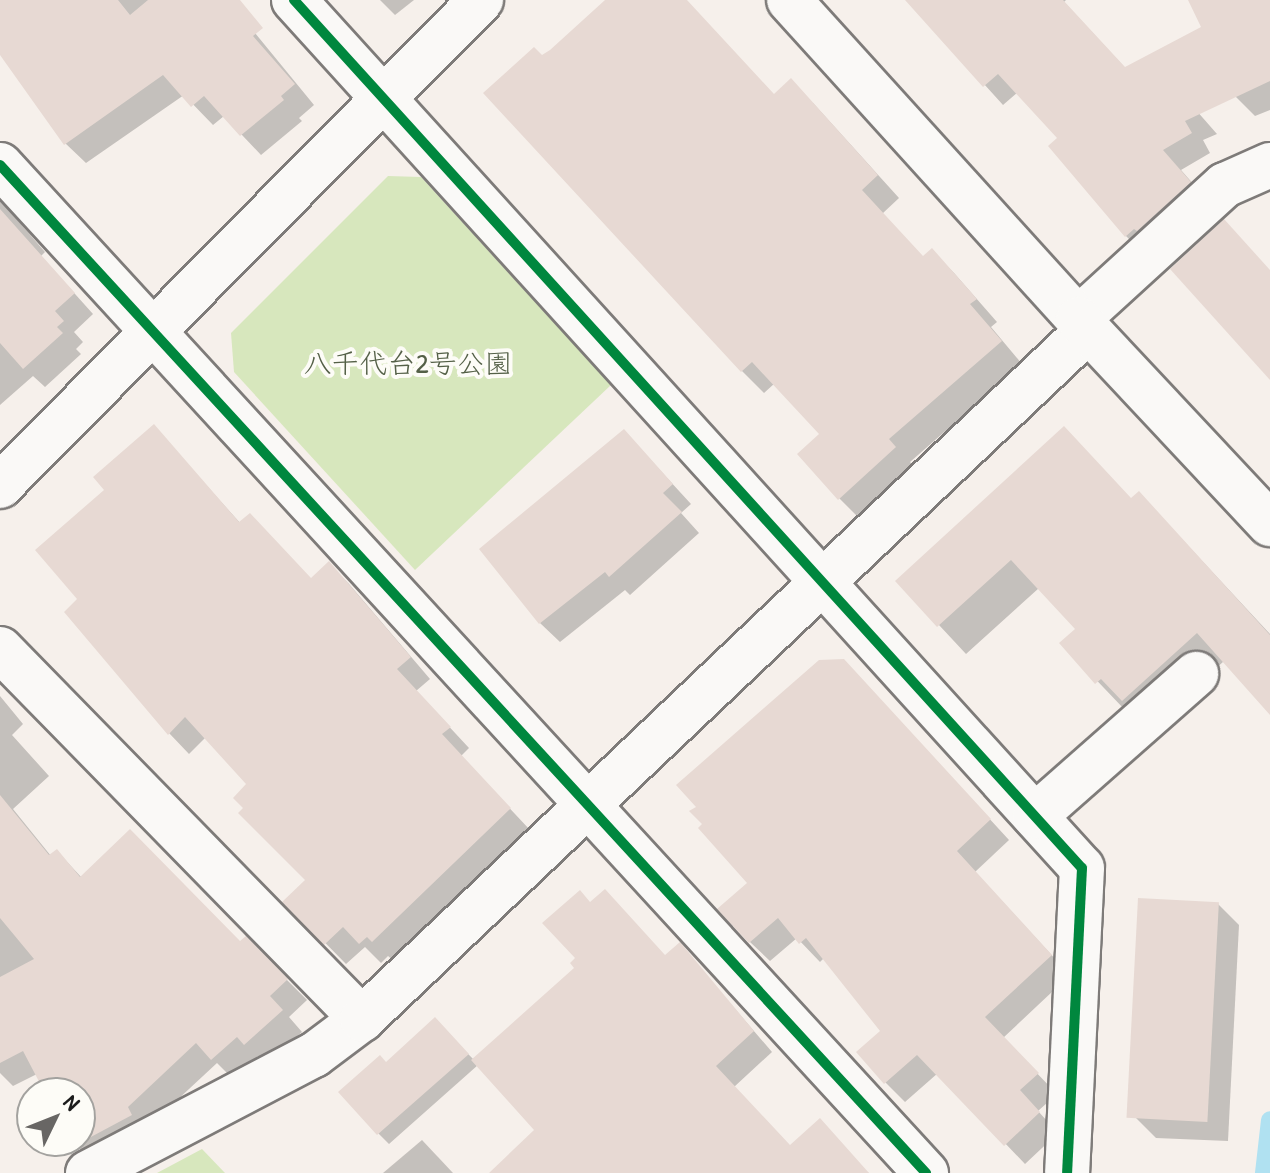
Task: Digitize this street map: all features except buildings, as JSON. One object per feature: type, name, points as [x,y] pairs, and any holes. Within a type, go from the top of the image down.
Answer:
[{"type":"street","points":[[294,0],[385,96],[1082,868],[1067,1173]]},
{"type":"street","points":[[0,486],[481,0]]},
{"type":"street","points":[[789,0],[1083,324],[1270,524]]},
{"type":"street","points":[[0,165],[590,803],[926,1173]]},
{"type":"street","points":[[88,1173],[314,1055],[362,1019],[822,581],[1225,185],[1270,165]]},
{"type":"street","points":[[0,649],[362,1019]]},
{"type":"street","points":[[1035,816],[1196,674]]},
{"type":"green space","name":"八千代台2号公園","points":[[388,176],[421,177],[611,385],[415,570],[234,372],[231,333]]},
{"type":"green space","points":[[202,1149],[225,1173],[157,1173]]},
{"type":"waterway","points":[[1264,1173],[1270,1120]]},
{"type":"cycle path","points":[[294,0],[1082,868],[1067,1173]]},
{"type":"cycle path","points":[[0,165],[926,1173]]}]
